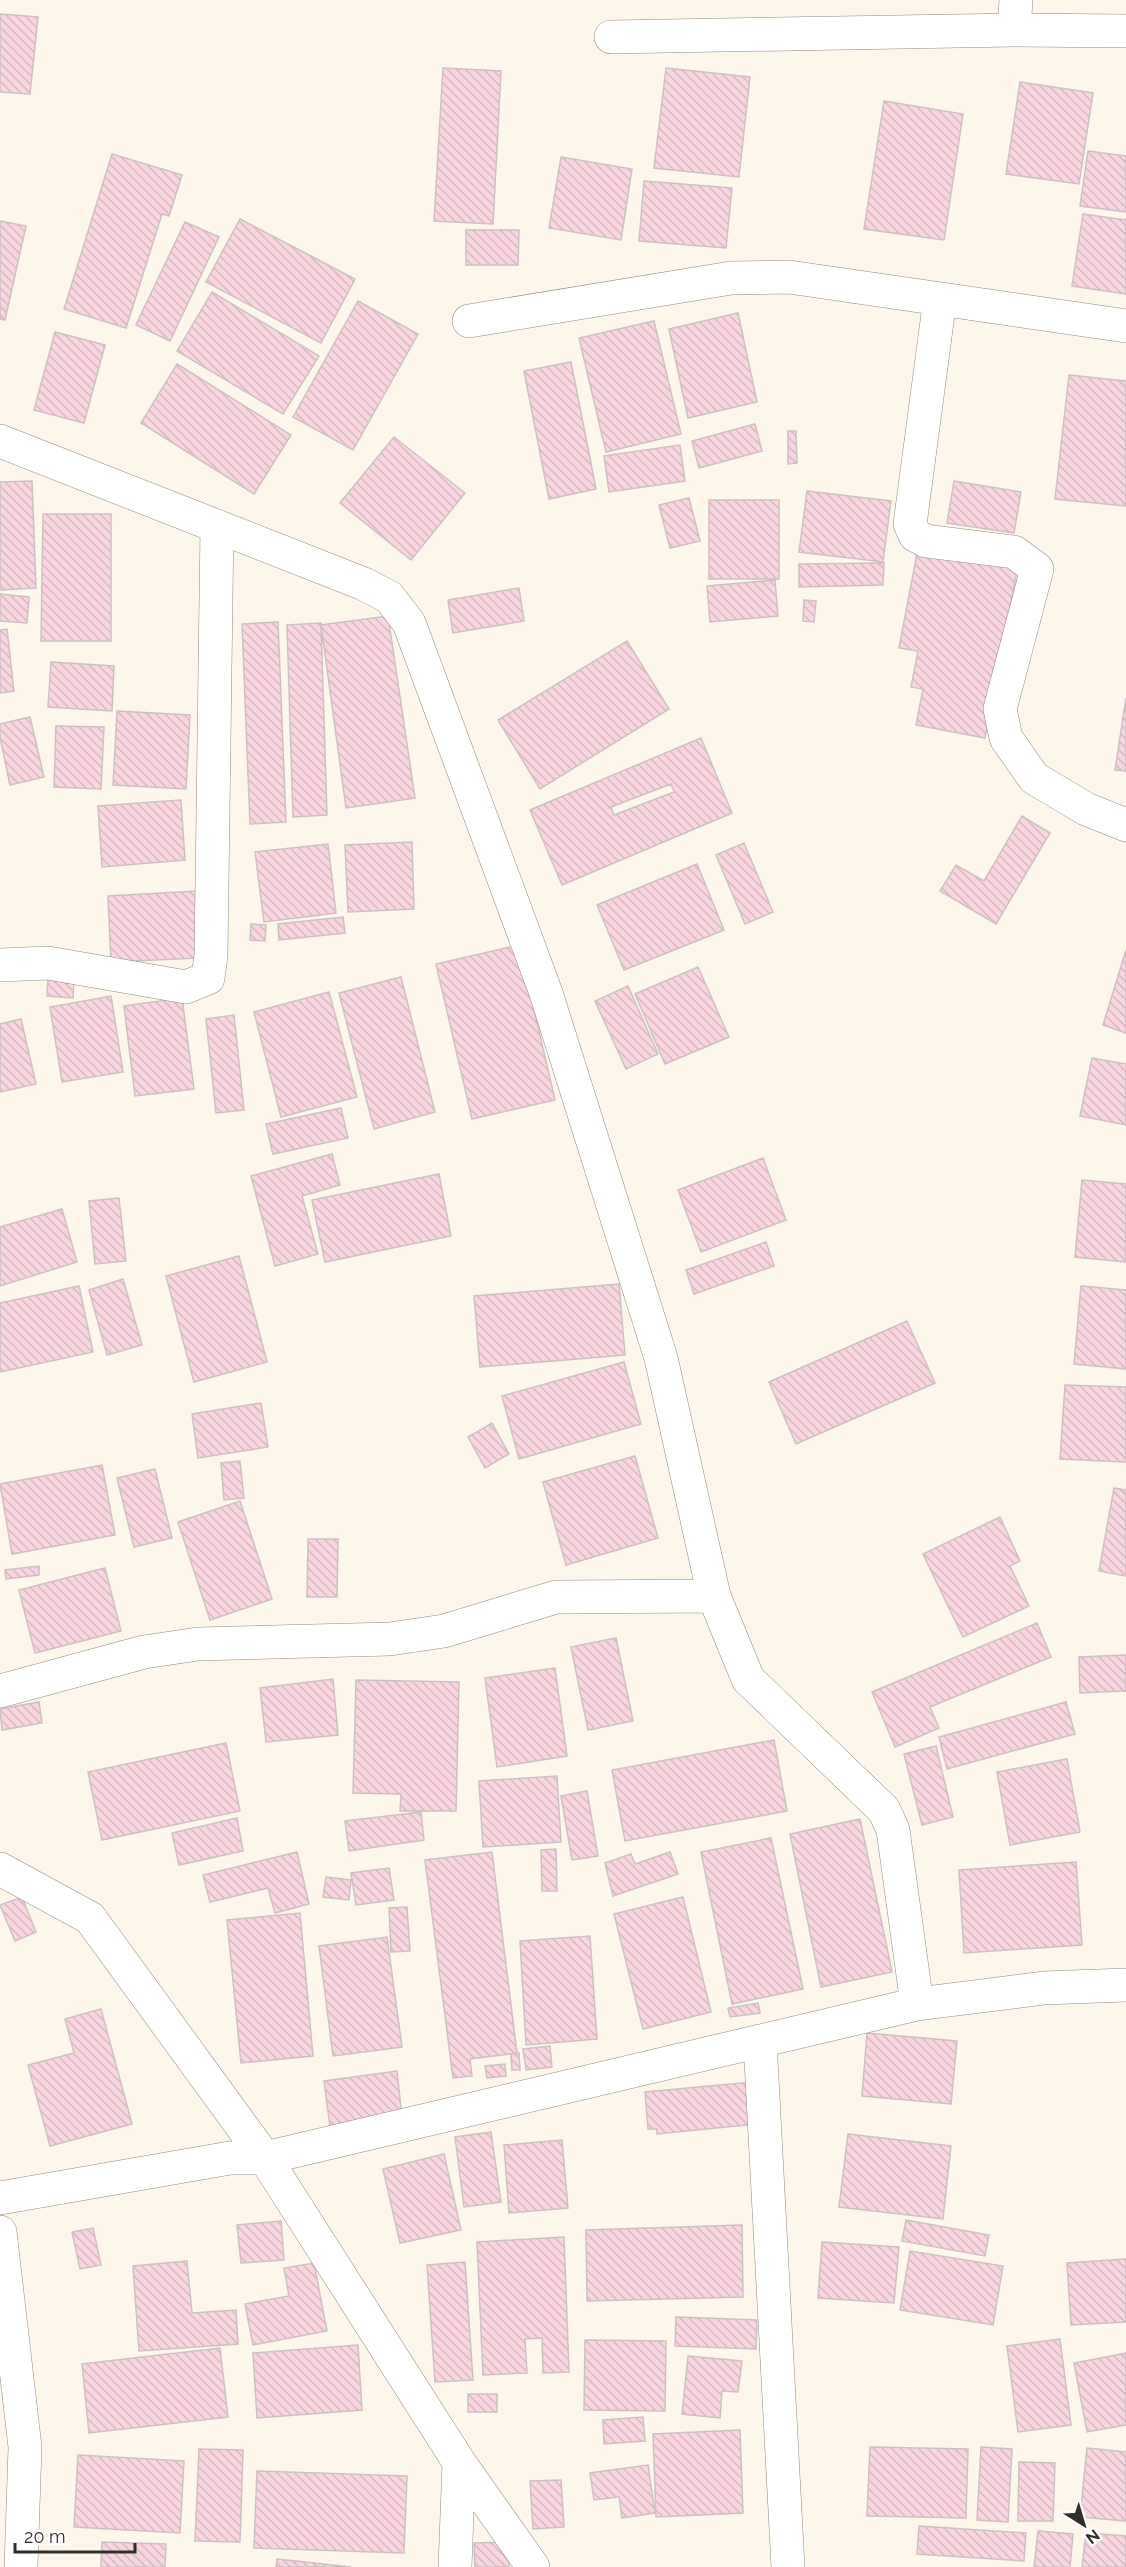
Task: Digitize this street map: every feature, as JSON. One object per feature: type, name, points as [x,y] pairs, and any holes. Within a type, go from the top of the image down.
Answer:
[{"type":"street","points":[[611,36],[1015,15],[1126,31]]},
{"type":"street","points":[[469,321],[731,278],[789,277],[1126,326]]},
{"type":"street","points":[[940,299],[910,524],[915,535],[926,541],[1014,552],[1037,569],[1000,709],[1006,738],[1034,778],[1086,808],[1126,825]]},
{"type":"street","points":[[0,441],[389,597],[409,623],[546,993],[661,1358],[714,1596],[748,1679],[884,1810],[893,1830],[917,2004]]},
{"type":"street","points":[[0,965],[48,963],[186,987],[208,978],[211,955],[216,526]]},
{"type":"street","points":[[0,1691],[144,1652],[198,1644],[390,1639],[444,1631],[556,1597],[714,1596]]},
{"type":"street","points":[[0,1869],[90,1918],[265,2158],[459,2462],[533,2567]]},
{"type":"street","points":[[0,2198],[230,2158],[265,2158],[917,2004],[1044,1988],[1126,1986]]},
{"type":"street","points":[[760,2042],[788,2567]]},
{"type":"street","points":[[0,2232],[25,2447],[21,2567]]},
{"type":"street","points":[[455,2567],[459,2462]]},
{"type":"building","points":[[0,14],[38,17],[30,94],[0,92]]},
{"type":"building","points":[[443,68],[501,71],[493,224],[434,221]]},
{"type":"building","points":[[666,68],[750,77],[739,177],[654,168]]},
{"type":"building","points":[[1020,82],[1093,93],[1079,184],[1006,174]]},
{"type":"building","points":[[884,101],[963,114],[944,240],[864,229]]},
{"type":"building","points":[[1088,151],[1126,156],[1126,212],[1080,206]]},
{"type":"building","points":[[112,154],[182,175],[169,216],[162,214],[126,328],[64,309]]},
{"type":"building","points":[[561,157],[632,169],[621,240],[549,228]]},
{"type":"building","points":[[644,181],[732,188],[726,248],[639,241]]},
{"type":"building","points":[[1083,214],[1126,220],[1126,294],[1072,286]]},
{"type":"building","points":[[240,219],[355,279],[321,343],[206,282]]},
{"type":"building","points":[[0,221],[26,226],[5,320],[0,319]]},
{"type":"building","points":[[185,222],[219,237],[170,341],[136,325]]},
{"type":"building","points":[[466,230],[519,230],[518,265],[466,265]]},
{"type":"building","points":[[212,292],[319,356],[283,414],[177,351]]},
{"type":"building","points":[[358,301],[418,334],[353,450],[293,417]]},
{"type":"building","points":[[738,313],[757,402],[688,418],[669,329]]},
{"type":"building","points":[[654,321],[681,434],[606,452],[579,338]]},
{"type":"building","points":[[55,332],[105,345],[84,423],[34,410]]},
{"type":"building","points":[[571,362],[596,489],[549,499],[524,371]]},
{"type":"building","points":[[177,364],[291,435],[254,494],[141,423]]},
{"type":"building","points":[[1069,375],[1126,381],[1126,506],[1055,499]]},
{"type":"building","points":[[755,424],[762,451],[699,468],[692,441]]},
{"type":"building","points":[[788,431],[796,431],[797,463],[788,464]]},
{"type":"building","points":[[394,437],[465,493],[411,560],[340,503]]},
{"type":"building","points":[[680,445],[685,481],[609,492],[604,456]]},
{"type":"building","points":[[32,481],[36,588],[0,590],[0,482]]},
{"type":"building","points":[[954,481],[1021,492],[1014,533],[947,523]]},
{"type":"building","points":[[807,491],[891,501],[883,562],[799,552]]},
{"type":"building","points":[[689,498],[700,541],[670,548],[659,505]]},
{"type":"building","points":[[709,500],[779,500],[779,579],[709,579]]},
{"type":"building","points":[[43,514],[111,514],[111,641],[41,641]]},
{"type":"building","points":[[918,548],[1018,566],[985,738],[916,725],[923,689],[911,687],[918,651],[899,648]]},
{"type":"building","points":[[884,563],[883,585],[799,587],[799,564]]},
{"type":"building","points":[[775,580],[778,616],[710,622],[707,586]]},
{"type":"building","points":[[519,588],[524,621],[453,633],[448,600]]},
{"type":"building","points":[[0,594],[29,597],[27,623],[0,621]]},
{"type":"building","points":[[804,600],[816,601],[814,622],[803,621]]},
{"type":"building","points":[[388,616],[415,798],[346,808],[321,625]]},
{"type":"building","points":[[278,622],[286,822],[250,824],[242,624]]},
{"type":"building","points":[[321,623],[327,815],[293,817],[287,625]]},
{"type":"building","points":[[7,629],[14,691],[0,693],[0,630]]},
{"type":"building","points":[[627,641],[669,709],[540,789],[498,720]]},
{"type":"building","points":[[51,662],[114,666],[112,711],[48,707]]},
{"type":"building","points":[[1126,698],[1126,771],[1115,770]]},
{"type":"building","points":[[117,711],[190,715],[186,789],[113,785]]},
{"type":"building","points":[[30,717],[44,777],[10,785],[0,737],[0,724]]},
{"type":"building","points":[[56,726],[104,727],[101,789],[54,787]]},
{"type":"building","points":[[701,738],[732,813],[562,885],[530,810]],"holes":[[[671,784],[674,792],[614,815],[611,807]]]},
{"type":"building","points":[[181,800],[185,860],[102,867],[98,806]]},
{"type":"building","points":[[1022,816],[1050,833],[996,924],[940,891],[956,865],[984,881]]},
{"type":"building","points":[[412,842],[414,909],[348,912],[345,845]]},
{"type":"building","points":[[744,843],[773,912],[745,924],[716,855]]},
{"type":"building","points":[[328,844],[336,913],[264,922],[255,852]]},
{"type":"building","points":[[697,864],[724,930],[624,970],[597,905]]},
{"type":"building","points":[[197,891],[199,958],[111,962],[108,896]]},
{"type":"building","points":[[343,917],[345,933],[279,940],[278,924]]},
{"type":"building","points":[[251,924],[266,925],[265,941],[250,940]]},
{"type":"building","points":[[519,945],[555,1100],[472,1119],[436,964]]},
{"type":"building","points":[[1126,950],[1126,1033],[1103,1025]]},
{"type":"building","points":[[698,967],[729,1037],[665,1064],[635,994]]},
{"type":"building","points":[[401,977],[435,1112],[374,1129],[339,993]]},
{"type":"building","points":[[48,978],[74,980],[73,998],[47,996]]},
{"type":"building","points":[[628,986],[658,1054],[626,1069],[595,1001]]},
{"type":"building","points":[[329,992],[357,1097],[281,1117],[254,1012]]},
{"type":"building","points":[[111,996],[123,1072],[62,1082],[50,1007]]},
{"type":"building","points":[[182,998],[194,1089],[135,1096],[124,1006]]},
{"type":"building","points":[[234,1015],[244,1110],[216,1113],[206,1019]]},
{"type":"building","points":[[21,1019],[36,1084],[0,1092],[0,1024]]},
{"type":"building","points":[[1092,1058],[1126,1064],[1126,1125],[1080,1116]]},
{"type":"building","points":[[341,1108],[348,1138],[273,1154],[266,1124]]},
{"type":"building","points":[[332,1154],[340,1185],[302,1196],[318,1254],[275,1266],[251,1176]]},
{"type":"building","points":[[763,1158],[786,1220],[701,1252],[678,1190]]},
{"type":"building","points":[[439,1174],[451,1236],[325,1262],[312,1200]]},
{"type":"building","points":[[1082,1180],[1126,1184],[1126,1262],[1075,1257]]},
{"type":"building","points":[[119,1198],[126,1261],[95,1264],[89,1201]]},
{"type":"building","points":[[62,1209],[77,1262],[0,1286],[0,1227]]},
{"type":"building","points":[[766,1242],[774,1266],[694,1294],[686,1270]]},
{"type":"building","points":[[239,1256],[267,1362],[194,1382],[166,1276]]},
{"type":"building","points":[[123,1279],[142,1345],[107,1355],[89,1290]]},
{"type":"building","points":[[619,1284],[625,1355],[480,1367],[474,1296]]},
{"type":"building","points":[[79,1286],[93,1352],[0,1372],[0,1303]]},
{"type":"building","points":[[1081,1286],[1126,1290],[1126,1369],[1074,1364]]},
{"type":"building","points":[[907,1321],[935,1383],[796,1444],[769,1382]]},
{"type":"building","points":[[624,1362],[641,1424],[519,1459],[502,1396]]},
{"type":"building","points":[[1065,1385],[1126,1387],[1126,1462],[1060,1459]]},
{"type":"building","points":[[261,1403],[268,1447],[198,1458],[192,1414]]},
{"type":"building","points":[[492,1423],[509,1454],[485,1468],[468,1437]]},
{"type":"building","points":[[635,1456],[658,1538],[566,1565],[543,1482]]},
{"type":"building","points":[[240,1461],[244,1498],[224,1500],[221,1463]]},
{"type":"building","points":[[102,1465],[115,1535],[12,1554],[0,1484]]},
{"type":"building","points":[[155,1469],[172,1538],[134,1547],[117,1478]]},
{"type":"building","points":[[1114,1488],[1126,1490],[1126,1576],[1099,1571]]},
{"type":"building","points":[[240,1501],[272,1599],[210,1620],[178,1522]]},
{"type":"building","points":[[1000,1517],[1020,1561],[1010,1566],[1029,1606],[963,1637],[923,1554]]},
{"type":"building","points":[[308,1539],[338,1539],[337,1597],[307,1597]]},
{"type":"building","points":[[39,1566],[39,1575],[6,1579],[5,1570]]},
{"type":"building","points":[[105,1568],[121,1631],[35,1653],[19,1590]]},
{"type":"building","points":[[1037,1623],[1051,1657],[930,1707],[939,1728],[895,1747],[872,1692]]},
{"type":"building","points":[[616,1638],[633,1721],[588,1730],[571,1647]]},
{"type":"building","points":[[1126,1655],[1126,1691],[1080,1693],[1079,1657]]},
{"type":"building","points":[[555,1668],[567,1756],[497,1767],[485,1678]]},
{"type":"building","points":[[333,1679],[338,1735],[266,1742],[260,1688]]},
{"type":"building","points":[[356,1680],[459,1682],[456,1811],[400,1811],[401,1794],[353,1793]]},
{"type":"building","points":[[39,1702],[42,1723],[2,1730],[0,1709]]},
{"type":"building","points":[[1066,1702],[1075,1734],[947,1769],[939,1737]]},
{"type":"building","points":[[774,1740],[787,1811],[625,1841],[612,1770]]},
{"type":"building","points":[[226,1743],[240,1811],[102,1840],[88,1772]]},
{"type":"building","points":[[936,1746],[953,1817],[922,1825],[904,1754]]},
{"type":"building","points":[[1067,1759],[1080,1832],[1010,1845],[997,1772]]},
{"type":"building","points":[[557,1776],[561,1842],[483,1847],[479,1781]]},
{"type":"building","points":[[587,1791],[598,1856],[572,1860],[561,1796]]},
{"type":"building","points":[[421,1812],[424,1840],[349,1851],[345,1821]]},
{"type":"building","points":[[237,1818],[243,1851],[179,1865],[172,1833]]},
{"type":"building","points":[[860,1819],[892,1972],[821,1987],[790,1834]]},
{"type":"building","points":[[771,1838],[803,1989],[732,2004],[701,1852]]},
{"type":"building","points":[[556,1849],[557,1891],[542,1891],[541,1850]]},
{"type":"building","points":[[297,1852],[309,1904],[275,1913],[268,1888],[210,1902],[203,1875]]},
{"type":"building","points":[[492,1852],[517,2053],[470,2059],[472,2076],[453,2078],[425,1860]]},
{"type":"building","points":[[670,1852],[678,1874],[613,1896],[605,1863],[631,1854],[635,1864]]},
{"type":"building","points":[[1076,1862],[1082,1945],[964,1953],[959,1870]]},
{"type":"building","points":[[389,1868],[394,1900],[356,1905],[351,1873]]},
{"type":"building","points":[[326,1877],[351,1880],[349,1900],[323,1897]]},
{"type":"building","points":[[22,1897],[36,1932],[15,1941],[0,1905]]},
{"type":"building","points":[[683,1897],[711,2012],[643,2029],[614,1914]]},
{"type":"building","points":[[407,1907],[410,1951],[391,1952],[389,1908]]},
{"type":"building","points":[[300,1913],[313,2056],[241,2063],[227,1920]]},
{"type":"building","points":[[590,1936],[597,2039],[526,2045],[520,1941]]},
{"type":"building","points":[[387,1937],[402,2047],[333,2056],[319,1946]]},
{"type":"building","points":[[758,2003],[760,2013],[730,2017],[728,2008]]},
{"type":"building","points":[[101,2009],[132,2124],[50,2146],[28,2065],[74,2053],[65,2019]]},
{"type":"building","points":[[867,2033],[957,2041],[951,2104],[862,2096]]},
{"type":"building","points":[[550,2046],[552,2067],[526,2070],[523,2049]]},
{"type":"building","points":[[519,2053],[520,2070],[512,2070],[511,2054]]},
{"type":"building","points":[[505,2064],[506,2076],[487,2078],[485,2066]]},
{"type":"building","points":[[397,2071],[402,2118],[330,2127],[324,2081]]},
{"type":"building","points":[[752,2082],[756,2124],[657,2134],[657,2129],[648,2129],[645,2092]]},
{"type":"building","points":[[491,2132],[501,2202],[464,2207],[455,2137]]},
{"type":"building","points":[[848,2134],[951,2146],[943,2219],[839,2207]]},
{"type":"building","points":[[562,2140],[568,2208],[509,2213],[504,2145]]},
{"type":"building","points":[[444,2154],[461,2230],[400,2243],[383,2169]]},
{"type":"building","points":[[906,2220],[989,2235],[985,2256],[902,2241]]},
{"type":"building","points":[[281,2221],[284,2260],[241,2263],[237,2225]]},
{"type":"building","points":[[742,2225],[743,2297],[587,2301],[586,2230]]},
{"type":"building","points":[[93,2228],[101,2265],[80,2269],[72,2232]]},
{"type":"building","points":[[564,2237],[569,2372],[543,2373],[542,2338],[525,2339],[527,2373],[483,2375],[477,2242]]},
{"type":"building","points":[[822,2242],[899,2247],[894,2303],[818,2298]]},
{"type":"building","points":[[910,2251],[1003,2266],[993,2325],[900,2310]]},
{"type":"building","points":[[1126,2259],[1126,2322],[1071,2325],[1067,2263]]},
{"type":"building","points":[[187,2261],[192,2313],[236,2310],[238,2344],[139,2351],[133,2266]]},
{"type":"building","points":[[465,2262],[473,2380],[435,2382],[427,2265]]},
{"type":"building","points":[[314,2263],[327,2331],[253,2345],[245,2304],[289,2296],[284,2268]]},
{"type":"building","points":[[676,2317],[757,2320],[756,2349],[675,2346]]},
{"type":"building","points":[[1060,2339],[1071,2425],[1018,2432],[1007,2346]]},
{"type":"building","points":[[585,2340],[666,2341],[665,2411],[584,2410]]},
{"type":"building","points":[[358,2345],[362,2410],[257,2418],[253,2353]]},
{"type":"building","points":[[220,2348],[228,2417],[89,2433],[82,2364]]},
{"type":"building","points":[[1126,2353],[1126,2425],[1087,2432],[1074,2363]]},
{"type":"building","points":[[688,2356],[742,2361],[738,2392],[722,2391],[720,2418],[682,2414]]},
{"type":"building","points":[[468,2394],[497,2394],[497,2412],[468,2412]]},
{"type":"building","points":[[643,2417],[645,2441],[604,2444],[603,2420]]},
{"type":"building","points":[[740,2430],[743,2513],[656,2517],[653,2434]]},
{"type":"building","points":[[870,2447],[968,2449],[966,2518],[867,2516]]},
{"type":"building","points":[[981,2447],[1012,2449],[1008,2522],[977,2520]]},
{"type":"building","points":[[1087,2448],[1126,2452],[1126,2521],[1080,2517]]},
{"type":"building","points":[[199,2449],[243,2450],[240,2542],[195,2541]]},
{"type":"building","points":[[78,2455],[184,2461],[180,2533],[74,2527]]},
{"type":"building","points":[[1019,2462],[1055,2463],[1053,2521],[1018,2521]]},
{"type":"building","points":[[648,2465],[655,2513],[622,2518],[619,2497],[594,2500],[590,2473]]},
{"type":"building","points":[[257,2471],[407,2476],[404,2553],[254,2548]]},
{"type":"building","points":[[561,2480],[564,2527],[533,2529],[530,2481]]},
{"type":"building","points":[[919,2526],[1026,2533],[1024,2561],[917,2554]]},
{"type":"building","points":[[1038,2531],[1073,2534],[1070,2567],[1034,2567]]},
{"type":"building","points":[[1086,2533],[1126,2536],[1126,2567],[1082,2567]]},
{"type":"building","points":[[102,2542],[166,2544],[165,2567],[101,2567]]},
{"type":"building","points":[[508,2542],[509,2567],[475,2567],[474,2543]]},
{"type":"building","points":[[277,2559],[351,2567],[276,2567]]}]
